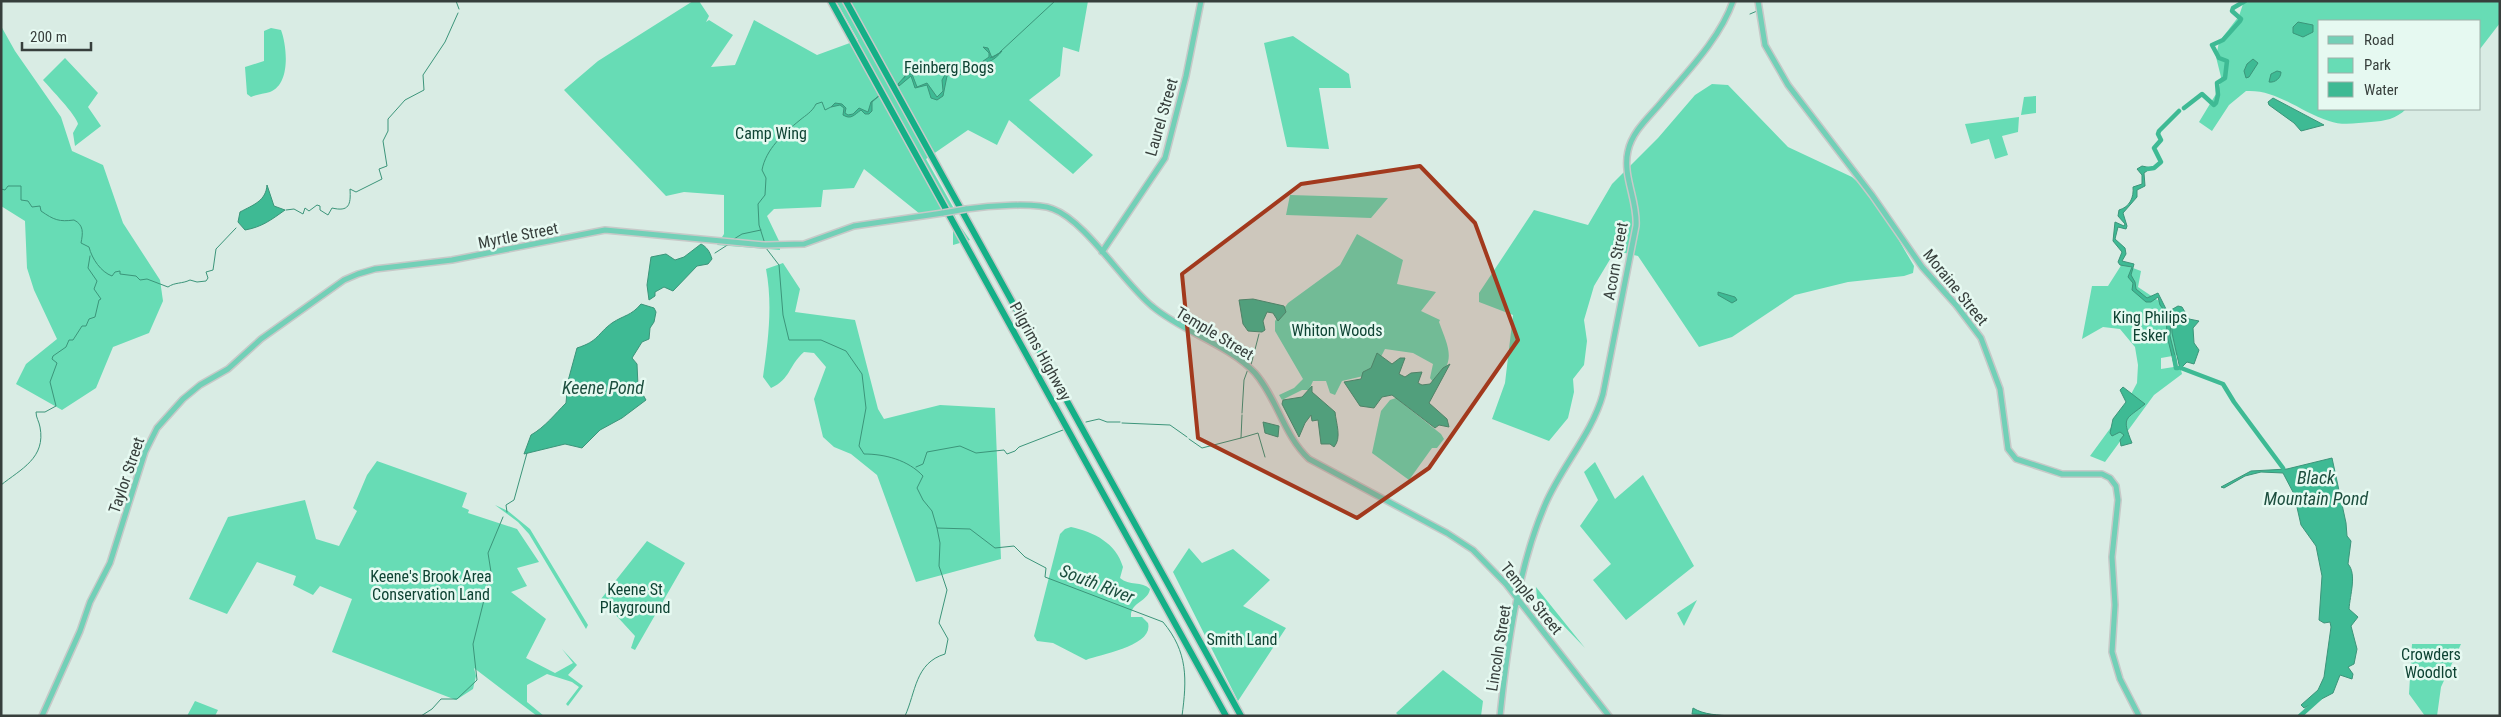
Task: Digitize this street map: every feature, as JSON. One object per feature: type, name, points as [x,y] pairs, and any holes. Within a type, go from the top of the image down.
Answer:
[{"type":"highway","name":"Pilgrims Highway","points":[[831,1],[1226,716]]},
{"type":"highway","name":"Pilgrims Highway","points":[[846,1],[1241,716]]},
{"type":"main road","name":"Laurel Street","points":[[1102,252],[1165,158],[1186,75],[1201,1]]},
{"type":"main road","name":"Acorn Street","points":[[1547,499],[1599,408],[1636,226],[1636,208],[1627,163],[1630,145],[1640,128],[1705,48],[1724,20],[1733,1]]},
{"type":"main road","name":"Moraine Street","points":[[1758,1],[1765,45],[1788,85],[1872,195],[1922,268],[1956,305],[1981,338],[1998,383],[2005,413],[2008,449],[2011,455],[2016,459],[2059,474],[2098,473],[2108,476],[2114,482],[2118,496],[2112,557],[2115,606],[2112,648],[2114,662],[2139,716]]},
{"type":"main road","name":"Temple Street","points":[[706,240],[766,245],[804,244],[854,226],[966,209],[1019,206],[1052,208],[1072,221],[1141,297],[1168,320],[1229,353],[1252,370],[1307,457],[1459,540],[1488,565],[1518,599],[1609,716]]},
{"type":"main road","name":"Myrtle Street","points":[[337,286],[355,275],[372,270],[452,260],[601,231],[628,231],[706,240]]},
{"type":"main road","points":[[1096,246],[1106,244]]},
{"type":"main road","name":"Taylor Street","points":[[42,716],[80,631],[90,602],[109,567],[145,452],[157,428],[182,399],[200,385],[231,367],[261,340],[337,286]]},
{"type":"main road","name":"Lincoln Street","points":[[1500,716],[1518,599],[1529,547],[1547,499]]},
{"type":"highlighted area","points":[[1420,166],[1475,223],[1518,340],[1429,468],[1357,518],[1198,438],[1182,274],[1301,184]]},
{"type":"green space","name":"Camp Wing","points":[[693,1],[699,1],[709,16],[706,22],[709,20],[733,35],[711,67],[735,65],[754,20],[817,55],[858,40],[836,1],[1088,1],[1079,52],[1063,47],[1060,76],[1029,100],[1093,155],[1073,174],[1009,120],[997,145],[968,130],[926,159],[953,207],[956,220],[970,240],[953,245],[953,211],[925,218],[864,169],[854,188],[823,190],[821,207],[774,209],[767,216],[779,241],[780,250],[717,245],[724,234],[724,195],[684,192],[666,196],[564,90],[598,61]]},
{"type":"green space","points":[[2244,1],[2500,1],[2500,23],[2481,48],[2481,20],[2318,20],[2318,110],[2405,110],[2394,117],[2376,122],[2339,123],[2318,117],[2278,97],[2257,91],[2246,91],[2229,105],[2212,131],[2199,122],[2219,89],[2221,77],[2216,57],[2219,42],[2239,16]]},
{"type":"green space","points":[[1,26],[15,51],[61,117],[72,151],[103,165],[123,223],[160,280],[163,301],[149,333],[113,347],[96,388],[62,410],[16,384],[26,364],[57,339],[34,290],[27,268],[25,221],[1,206]]},
{"type":"green space","points":[[271,28],[281,30],[286,55],[284,73],[277,88],[251,97],[247,94],[245,67],[264,61],[264,31]]},
{"type":"green space","points":[[1293,36],[1349,74],[1351,88],[1319,88],[1329,149],[1287,147],[1264,43]]},
{"type":"green space","points":[[65,58],[98,93],[88,107],[101,126],[75,146],[73,133],[78,124],[68,109],[43,80]]},
{"type":"green space","points":[[1712,84],[1728,85],[1788,147],[1852,177],[1862,186],[1879,207],[1914,266],[1913,273],[1904,276],[1848,282],[1795,295],[1732,337],[1699,347],[1638,256],[1621,252],[1612,256],[1594,286],[1584,320],[1587,341],[1584,365],[1573,379],[1574,392],[1568,418],[1549,441],[1492,419],[1505,383],[1513,315],[1479,302],[1479,293],[1534,210],[1588,225],[1612,184],[1658,138],[1695,95]]},
{"type":"green space","points":[[2036,96],[2036,113],[2021,115],[2024,97]]},
{"type":"green space","points":[[2019,117],[2018,132],[2002,136],[2008,155],[1995,159],[1989,139],[1971,144],[1965,124]]},
{"type":"green space","points":[[1290,195],[1388,198],[1371,218],[1286,215]]},
{"type":"green space","name":"Whiton Woods","points":[[1357,234],[1403,260],[1397,284],[1436,292],[1421,311],[1440,320],[1449,354],[1446,368],[1433,382],[1430,378],[1433,364],[1413,353],[1385,349],[1372,374],[1342,381],[1335,395],[1330,393],[1326,381],[1313,381],[1309,390],[1302,390],[1282,400],[1279,395],[1294,388],[1303,379],[1275,331],[1275,321],[1288,303],[1340,265]]},
{"type":"green space","points":[[783,263],[800,289],[795,312],[855,320],[878,409],[884,419],[940,405],[995,408],[1001,559],[916,582],[877,475],[851,454],[834,447],[823,437],[814,399],[826,367],[814,353],[804,352],[782,381],[771,388],[763,377],[769,310],[766,269]]},
{"type":"green space","name":"King Philips Esker","points":[[2122,264],[2141,271],[2138,287],[2159,301],[2173,317],[2178,355],[2161,358],[2161,369],[2180,366],[2182,374],[2154,395],[2105,462],[2090,456],[2120,415],[2137,383],[2138,365],[2135,347],[2120,329],[2103,327],[2082,339],[2092,286],[2108,286]]},
{"type":"green space","points":[[1396,398],[1441,434],[1444,439],[1437,448],[1432,448],[1409,480],[1372,453],[1381,411],[1390,400]]},
{"type":"green space","name":"Keene's Brook Area Conservation Land","points":[[377,461],[467,493],[462,507],[469,510],[468,513],[517,529],[539,562],[517,568],[527,586],[511,592],[546,619],[526,658],[555,673],[573,663],[562,649],[577,665],[568,675],[583,686],[568,706],[566,704],[579,687],[572,682],[547,674],[527,685],[527,702],[544,716],[537,716],[474,668],[476,676],[473,689],[456,700],[332,652],[352,599],[320,586],[313,595],[293,585],[296,576],[257,562],[227,614],[189,599],[228,517],[305,500],[316,539],[339,546],[357,511],[353,508],[367,475]]},
{"type":"green space","points":[[1595,462],[1615,499],[1643,475],[1694,566],[1626,620],[1593,580],[1611,564],[1580,526],[1598,500],[1584,472]]},
{"type":"green space","points":[[495,505],[508,511],[530,529],[588,625],[586,629],[529,534],[518,522]]},
{"type":"green space","points":[[1071,527],[1088,532],[1110,545],[1123,567],[1120,578],[1150,589],[1146,597],[1131,612],[1131,617],[1142,617],[1148,623],[1148,631],[1143,638],[1125,648],[1086,660],[1053,643],[1037,641],[1034,636],[1060,534],[1065,529]]},
{"type":"green space","name":"Keene St Playground","points":[[647,541],[685,563],[635,650],[631,648],[635,636],[601,599]]},
{"type":"green space","name":"Smith Land","points":[[1189,548],[1202,563],[1233,549],[1270,580],[1243,606],[1286,628],[1238,701],[1173,572]]},
{"type":"green space","points":[[1536,587],[1585,648],[1537,598]]},
{"type":"green space","points":[[1697,600],[1684,626],[1677,613]]},
{"type":"green space","name":"Crowders Woodlot","points":[[2412,644],[2461,644],[2441,687],[2437,716],[2425,716],[2409,694]]},
{"type":"green space","points":[[1443,670],[1483,701],[1481,716],[1399,716],[1396,713]]},
{"type":"green space","points":[[195,701],[218,710],[215,716],[187,716]]},
{"type":"water","points":[[2298,22],[2313,25],[2313,32],[2303,37],[2293,33],[2293,27]]},
{"type":"water","points":[[983,47],[988,48],[992,58],[1002,51],[991,61],[965,71],[960,75],[953,73],[947,76],[943,96],[937,100],[931,98],[927,85],[915,88],[911,76],[899,86],[898,84],[907,74],[912,74],[917,87],[927,83],[937,97],[943,91],[942,80],[946,73],[958,72],[964,67],[976,66],[989,57],[989,53]]},
{"type":"water","points":[[2253,59],[2258,63],[2249,77],[2246,78],[2244,71],[2247,64]]},
{"type":"water","points":[[2277,71],[2281,72],[2279,78],[2269,82],[2271,74]]},
{"type":"water","points":[[880,95],[872,102],[872,111],[869,114],[865,114],[861,110],[848,117],[843,115],[844,108],[840,105],[831,107],[835,103],[842,104],[846,108],[845,113],[848,115],[853,114],[859,108],[868,112],[871,102]]},
{"type":"water","points":[[2273,98],[2324,125],[2301,131],[2294,123],[2269,105],[2268,102]]},
{"type":"water","points":[[2142,166],[2151,168],[2144,173],[2145,186],[2137,190],[2137,197],[2123,213],[2127,226],[2126,229],[2118,227],[2115,239],[2125,248],[2126,254],[2122,261],[2134,264],[2131,275],[2136,289],[2147,298],[2158,293],[2171,319],[2170,336],[2176,360],[2174,364],[2167,336],[2166,313],[2160,305],[2158,297],[2151,302],[2146,302],[2132,290],[2133,283],[2128,277],[2132,267],[2120,265],[2118,262],[2122,252],[2113,241],[2115,222],[2124,226],[2125,224],[2118,216],[2119,210],[2126,207],[2130,201],[2133,187],[2142,184],[2142,175],[2137,169]]},
{"type":"water","points":[[267,185],[274,206],[285,210],[261,225],[245,230],[238,222],[240,212],[261,199]]},
{"type":"water","points":[[701,244],[707,248],[711,256],[712,259],[708,264],[697,266],[673,291],[664,287],[655,292],[655,296],[649,300],[647,285],[651,257],[666,254],[675,260],[684,257]]},
{"type":"water","points":[[1718,292],[1735,297],[1737,300],[1732,303],[1718,295]]},
{"type":"water","points":[[1253,299],[1284,306],[1286,312],[1278,321],[1273,313],[1267,312],[1263,321],[1265,330],[1262,332],[1248,331],[1243,324],[1239,300]]},
{"type":"water","name":"Keene Pond","points":[[641,304],[654,308],[656,312],[654,322],[650,328],[649,339],[642,342],[632,358],[637,364],[638,386],[646,400],[622,418],[600,430],[582,448],[565,444],[524,454],[531,435],[566,403],[568,381],[577,348],[594,340],[612,323],[631,313]]},
{"type":"water","points":[[2178,306],[2182,307],[2189,319],[2199,321],[2193,328],[2194,343],[2199,350],[2194,364],[2187,362],[2180,369],[2172,333],[2171,310]]},
{"type":"water","points":[[1377,353],[1392,364],[1400,358],[1405,358],[1399,374],[1405,377],[1411,373],[1422,372],[1418,383],[1422,385],[1430,384],[1443,368],[1450,364],[1429,403],[1447,419],[1449,427],[1439,425],[1435,428],[1392,395],[1382,397],[1374,408],[1360,406],[1344,382],[1361,379],[1363,372],[1371,368]]},
{"type":"water","points":[[1312,386],[1312,392],[1335,412],[1338,439],[1334,447],[1330,444],[1321,444],[1318,420],[1312,421],[1311,415],[1299,437],[1282,404],[1283,400],[1302,397]]},
{"type":"water","points":[[2123,387],[2145,404],[2127,419],[2127,428],[2132,443],[2121,446],[2120,440],[2124,435],[2120,432],[2112,436],[2110,433],[2113,419],[2126,402],[2120,390]]},
{"type":"water","points":[[1263,422],[1279,426],[1278,437],[1265,433]]},
{"type":"water","name":"Black Mountain Pond","points":[[2332,458],[2347,536],[2351,541],[2348,564],[2351,568],[2353,579],[2349,609],[2358,617],[2351,626],[2357,649],[2354,664],[2348,667],[2353,674],[2352,679],[2340,675],[2333,693],[2304,708],[2301,705],[2318,690],[2324,677],[2331,627],[2330,622],[2324,623],[2319,620],[2322,576],[2316,546],[2301,525],[2294,494],[2283,473],[2261,472],[2245,476],[2224,488],[2221,487],[2251,471],[2287,469]]},
{"type":"water","points":[[1693,708],[1707,713],[1731,716],[1692,714]]},
{"type":"waterway","points":[[456,1],[459,9]]},
{"type":"waterway","name":"South River","points":[[1000,52],[1055,1]]},
{"type":"waterway","points":[[1761,1],[1761,6]]},
{"type":"waterway","points":[[2184,108],[2202,94],[2214,105],[2216,103],[2218,95],[2217,83],[2225,78],[2227,61],[2219,58],[2212,45],[2223,40],[2240,21],[2241,19],[2232,11],[2233,8],[2245,1]]},
{"type":"waterway","points":[[1750,14],[1757,11]]},
{"type":"waterway","points":[[286,210],[294,209],[303,214],[305,208],[309,211],[317,205],[320,206],[320,210],[328,215],[332,208],[342,209],[348,206],[350,189],[356,192],[382,179],[379,169],[387,166],[383,141],[388,131],[388,119],[405,100],[424,90],[423,75],[445,42],[458,13]]},
{"type":"waterway","name":"South River","points":[[990,58],[998,54]]},
{"type":"waterway","name":"South River","points":[[958,73],[967,66],[972,67]]},
{"type":"waterway","name":"South River","points":[[904,78],[906,74],[910,74]]},
{"type":"waterway","name":"South River","points":[[765,244],[759,225],[758,204],[765,195],[766,178],[762,170],[767,155],[782,136],[811,111],[816,104],[822,102],[825,110],[831,107]]},
{"type":"waterway","points":[[2147,169],[2154,168],[2161,162],[2154,148],[2161,140],[2158,134],[2159,131],[2179,111]]},
{"type":"waterway","points":[[1,189],[5,190],[8,186],[21,186],[21,200],[28,201],[32,207],[40,206],[41,211],[53,218],[64,221],[74,220],[80,224],[82,230],[81,243],[89,247],[92,256],[108,274],[112,276],[115,272],[120,271],[120,274],[136,276],[140,280],[147,279],[168,287],[190,280],[197,282],[206,281],[208,278],[206,272],[213,270],[216,249],[236,228]]},
{"type":"waterway","points":[[734,239],[742,234],[761,230]]},
{"type":"waterway","points":[[715,253],[729,244]]},
{"type":"waterway","name":"South River","points":[[766,248],[779,265],[783,315],[789,340],[821,340],[846,351],[862,374],[866,408],[859,446],[864,454],[896,459],[917,470],[923,476],[917,488],[923,500],[932,511],[937,528],[970,529],[995,548],[1014,546],[1025,557],[1046,568],[1045,577],[1163,622],[1177,644],[1184,666],[1185,690],[1182,716]]},
{"type":"waterway","points":[[1,485],[24,468],[36,455],[41,438],[36,412],[45,412],[56,406],[50,382],[57,363],[52,359],[53,356],[66,347],[69,340],[73,340],[82,326],[86,326],[89,319],[95,317],[99,300],[101,299],[94,289],[97,281],[88,268],[90,256]]},
{"type":"waterway","points":[[1251,365],[1259,334]]},
{"type":"waterway","points":[[2174,357],[2176,368],[2178,368]]},
{"type":"waterway","points":[[2181,368],[2223,384],[2234,402],[2283,468]]},
{"type":"waterway","points":[[1242,413],[1244,380],[1248,369]]},
{"type":"waterway","points":[[1189,439],[1202,448],[1241,438],[1242,415]]},
{"type":"waterway","points":[[1086,422],[1099,419],[1107,422],[1120,422]]},
{"type":"waterway","points":[[1122,423],[1170,425],[1187,437]]},
{"type":"waterway","points":[[916,467],[923,464],[927,452],[960,446],[976,453],[1004,450],[1007,454],[1019,447],[1063,430]]},
{"type":"waterway","points":[[1241,438],[1258,433],[1265,457]]},
{"type":"waterway","points":[[507,512],[506,505],[514,500],[527,453]]},
{"type":"waterway","points":[[421,716],[432,709],[441,699],[457,699],[477,680],[473,644],[491,572],[488,553],[503,517]]},
{"type":"waterway","points":[[905,716],[922,671],[935,658],[945,654],[948,639],[939,623],[947,590],[939,566],[940,543],[937,528]]},
{"type":"waterway","points":[[2300,716],[2320,698]]},
{"type":"park label","name":"Feinberg Bogs","points":[[949,67]]}]
